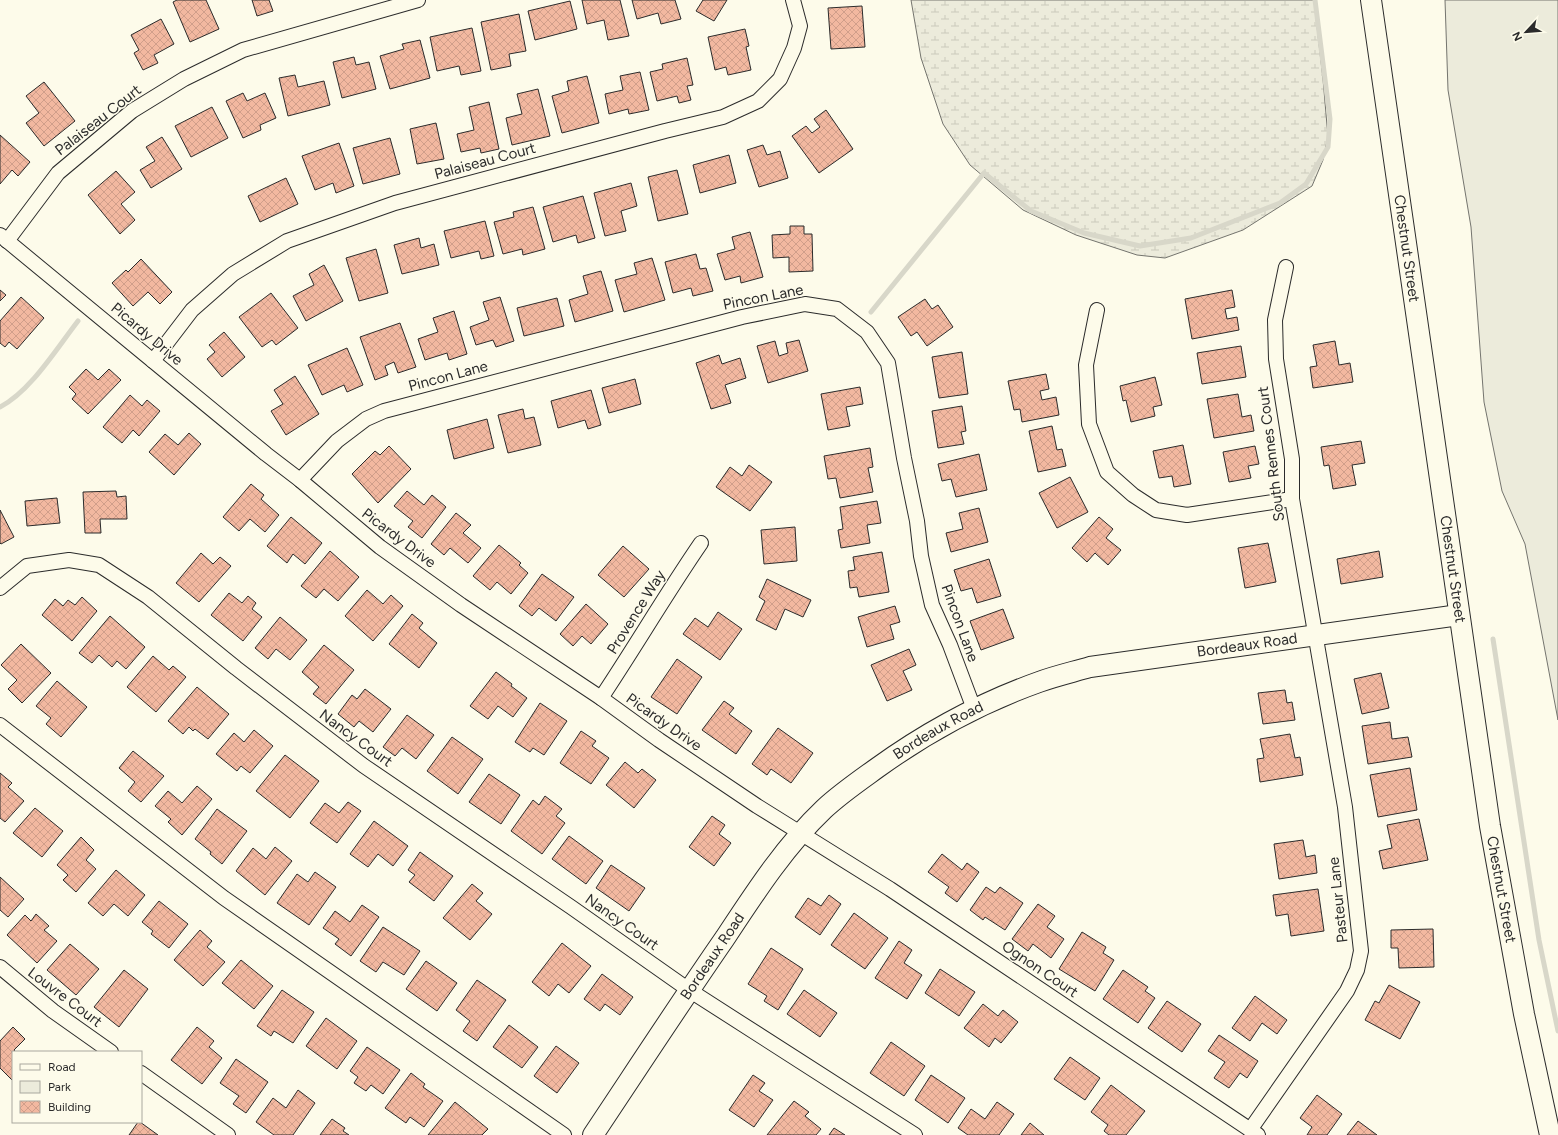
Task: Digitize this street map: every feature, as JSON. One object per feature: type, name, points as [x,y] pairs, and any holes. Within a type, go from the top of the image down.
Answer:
[{"type":"main road","name":"Chestnut Street","points":[[1371,0],[1490,826],[1524,1014],[1550,1135]]},
{"type":"main road","name":"Bordeaux Road","points":[[593,1135],[761,885],[801,834],[824,810],[855,783],[900,751],[940,726],[974,708],[1039,682],[1090,667],[1460,615]]},
{"type":"street","name":"Palaiseau Court","points":[[4,238],[58,173],[132,111],[184,79],[243,50],[418,0]]},
{"type":"street","name":"Palaiseau Court","points":[[153,361],[192,310],[233,274],[287,241],[395,203],[723,117],[758,101],[780,79],[794,48],[800,26],[793,0]]},
{"type":"street","name":"Picardy Drive","points":[[4,238],[380,547],[461,605],[601,698],[659,740],[801,834]]},
{"type":"street","name":"South Rennes Court","points":[[1286,267],[1275,320],[1276,359],[1292,459],[1292,499],[1317,636]]},
{"type":"street","name":"Pincon Lane","points":[[300,480],[337,441],[366,419],[384,411],[742,317],[805,304],[837,309],[867,332],[888,363],[904,458],[917,521],[921,556],[932,605],[950,645],[974,708]]},
{"type":"street","points":[[1097,310],[1086,365],[1089,424],[1107,472],[1133,495],[1156,510],[1187,515],[1292,499]]},
{"type":"street","name":"Provence Way","points":[[601,698],[626,662],[681,572],[701,543]]},
{"type":"street","name":"Nancy Court","points":[[0,588],[27,566],[69,560],[99,565],[148,596],[236,668],[364,766],[571,907],[689,990]]},
{"type":"street","name":"Pasteur Lane","points":[[1254,1132],[1347,990],[1357,970],[1361,951],[1344,807],[1317,636]]},
{"type":"street","points":[[0,725],[224,898],[564,1135]]},
{"type":"street","name":"Ognon Court","points":[[801,834],[890,889],[1254,1132]]},
{"type":"street","name":"Louvre Court","points":[[0,967],[53,1011],[110,1051]]},
{"type":"street","points":[[689,990],[915,1135]]},
{"type":"street","points":[[142,1074],[228,1135]]},
{"type":"green space","points":[[911,0],[1314,0],[1328,137],[1323,160],[1312,186],[1243,230],[1165,258],[1137,255],[1076,235],[1023,210],[970,165],[943,124],[921,58]]},
{"type":"green space","points":[[1445,0],[1558,0],[1558,720],[1525,544],[1502,491],[1484,402],[1471,227],[1448,90]]},
{"type":"building","points":[[177,0],[206,0],[219,29],[190,42],[173,2]]},
{"type":"building","points":[[252,0],[269,0],[273,11],[257,16]]},
{"type":"building","points":[[582,0],[620,0],[629,36],[608,40],[604,20],[587,24]]},
{"type":"building","points":[[632,0],[675,0],[681,19],[661,24],[658,13],[637,19]]},
{"type":"building","points":[[703,0],[727,0],[714,21],[696,11]]},
{"type":"building","points":[[570,1],[577,29],[535,40],[528,11]]},
{"type":"building","points":[[862,6],[865,47],[831,49],[828,8]]},
{"type":"building","points":[[519,14],[526,51],[509,54],[511,66],[491,70],[481,22]]},
{"type":"building","points":[[161,19],[174,44],[154,55],[158,63],[143,70],[134,53],[139,50],[131,35]]},
{"type":"building","points":[[472,28],[481,71],[461,75],[459,66],[437,71],[430,37]]},
{"type":"building","points":[[745,29],[749,46],[746,47],[751,70],[728,75],[726,67],[715,70],[708,37]]},
{"type":"building","points":[[420,40],[430,78],[390,89],[380,56],[404,49],[402,44]]},
{"type":"building","points":[[354,57],[356,65],[369,62],[376,89],[342,98],[333,62]]},
{"type":"building","points":[[687,58],[693,85],[687,86],[691,100],[679,103],[677,96],[657,101],[650,72],[663,69],[662,64]]},
{"type":"building","points":[[640,72],[649,110],[629,114],[628,109],[609,114],[605,94],[623,90],[620,76]]},
{"type":"building","points":[[295,75],[298,87],[324,81],[330,105],[288,116],[279,78]]},
{"type":"building","points":[[587,76],[599,123],[562,133],[552,96],[569,91],[567,81]]},
{"type":"building","points":[[44,82],[75,121],[44,146],[26,123],[39,113],[26,96]]},
{"type":"building","points":[[538,89],[550,136],[512,145],[506,118],[522,114],[517,94]]},
{"type":"building","points":[[243,93],[247,101],[265,93],[276,118],[260,125],[261,130],[243,138],[226,101]]},
{"type":"building","points":[[489,102],[499,149],[481,153],[480,148],[461,152],[457,134],[474,130],[469,107]]},
{"type":"building","points":[[212,107],[228,138],[191,157],[175,126]]},
{"type":"building","points":[[826,110],[853,149],[819,173],[792,136],[806,126],[812,133],[820,127],[814,119]]},
{"type":"building","points":[[436,123],[444,159],[417,164],[410,129]]},
{"type":"building","points":[[0,135],[30,162],[18,176],[12,170],[0,184]]},
{"type":"building","points":[[162,137],[182,169],[151,188],[140,170],[155,161],[146,147]]},
{"type":"building","points":[[390,138],[400,174],[363,184],[353,148]]},
{"type":"building","points":[[339,143],[354,186],[336,193],[333,183],[315,190],[302,156]]},
{"type":"building","points":[[763,145],[767,155],[780,151],[788,178],[759,187],[747,150]]},
{"type":"building","points":[[729,155],[736,183],[700,193],[693,165]]},
{"type":"building","points":[[677,170],[688,214],[658,221],[648,177]]},
{"type":"building","points":[[116,171],[135,192],[121,204],[135,220],[120,234],[88,195]]},
{"type":"building","points":[[286,178],[298,204],[260,222],[248,196]]},
{"type":"building","points":[[631,183],[637,206],[621,211],[626,231],[605,236],[594,193]]},
{"type":"building","points":[[583,196],[595,238],[578,243],[576,235],[553,242],[543,207]]},
{"type":"building","points":[[533,207],[545,249],[523,255],[522,249],[503,254],[494,222],[514,217],[513,212]]},
{"type":"building","points":[[485,221],[494,256],[481,259],[479,251],[451,258],[444,231]]},
{"type":"building","points":[[790,226],[804,226],[804,234],[812,234],[813,271],[789,272],[789,257],[773,258],[772,235],[790,234]]},
{"type":"building","points":[[750,232],[763,277],[741,283],[740,276],[725,280],[717,254],[735,249],[732,237]]},
{"type":"building","points":[[419,238],[421,248],[434,244],[439,265],[402,274],[394,245]]},
{"type":"building","points":[[376,249],[388,293],[359,301],[346,258]]},
{"type":"building","points":[[696,254],[700,269],[706,268],[713,291],[693,296],[691,288],[673,293],[665,262]]},
{"type":"building","points":[[652,258],[665,300],[624,312],[615,280],[637,274],[634,263]]},
{"type":"building","points":[[141,259],[172,292],[160,304],[148,292],[133,306],[112,283],[126,270],[128,272]]},
{"type":"building","points":[[324,265],[343,301],[306,321],[293,296],[314,285],[309,274]]},
{"type":"building","points":[[601,271],[613,311],[575,322],[569,300],[588,294],[583,276]]},
{"type":"building","points":[[0,290],[6,295],[0,301]]},
{"type":"building","points":[[1232,290],[1235,307],[1225,309],[1227,319],[1237,317],[1239,330],[1192,339],[1185,299]]},
{"type":"building","points":[[271,293],[298,328],[276,345],[272,340],[262,347],[239,317]]},
{"type":"building","points":[[21,297],[44,318],[17,349],[9,342],[5,347],[0,343],[0,321]]},
{"type":"building","points":[[500,297],[514,341],[496,347],[493,340],[476,345],[470,327],[489,320],[483,302]]},
{"type":"building","points":[[557,298],[564,326],[524,336],[517,308]]},
{"type":"building","points":[[925,299],[932,309],[938,305],[953,327],[927,346],[917,332],[911,336],[898,317]]},
{"type":"building","points":[[454,311],[467,354],[449,360],[447,353],[425,360],[418,339],[438,332],[433,318]]},
{"type":"building","points":[[400,323],[416,367],[398,373],[394,362],[385,366],[388,375],[375,380],[360,337]]},
{"type":"building","points":[[224,332],[245,357],[222,377],[207,359],[215,352],[209,345]]},
{"type":"building","points":[[799,340],[808,371],[768,383],[757,346],[775,341],[779,356],[788,353],[786,343]]},
{"type":"building","points":[[1335,341],[1339,365],[1350,363],[1353,382],[1313,388],[1310,367],[1317,366],[1313,345]]},
{"type":"building","points":[[1241,346],[1246,377],[1202,384],[1197,353]]},
{"type":"building","points":[[347,348],[363,385],[347,392],[344,385],[322,395],[308,365]]},
{"type":"building","points":[[962,352],[968,394],[939,398],[932,357]]},
{"type":"building","points":[[719,355],[722,364],[740,358],[746,378],[725,385],[731,403],[711,409],[696,363]]},
{"type":"building","points":[[86,369],[98,380],[109,369],[121,380],[88,414],[72,399],[76,394],[69,387]]},
{"type":"building","points":[[1046,374],[1049,389],[1040,391],[1042,400],[1056,397],[1059,415],[1022,422],[1020,409],[1014,410],[1008,381]]},
{"type":"building","points":[[295,376],[319,414],[286,435],[271,411],[283,404],[274,390]]},
{"type":"building","points":[[1155,377],[1162,405],[1153,407],[1155,416],[1131,422],[1126,400],[1123,401],[1120,386]]},
{"type":"building","points":[[635,379],[641,404],[609,413],[602,388]]},
{"type":"building","points":[[860,387],[863,404],[846,407],[850,426],[828,430],[821,394]]},
{"type":"building","points":[[591,390],[601,425],[588,429],[585,420],[558,428],[551,401]]},
{"type":"building","points":[[1238,394],[1242,417],[1251,415],[1254,431],[1214,438],[1207,399]]},
{"type":"building","points":[[130,395],[142,406],[147,400],[160,411],[139,436],[133,430],[122,443],[103,427]]},
{"type":"building","points":[[962,406],[966,431],[961,432],[964,444],[938,448],[932,411]]},
{"type":"building","points":[[523,409],[525,419],[534,417],[541,445],[508,453],[498,415]]},
{"type":"building","points":[[487,419],[494,448],[454,459],[447,430]]},
{"type":"building","points":[[1052,426],[1057,450],[1062,449],[1066,466],[1038,472],[1029,431]]},
{"type":"building","points":[[189,433],[201,444],[174,475],[149,452],[165,434],[178,445]]},
{"type":"building","points":[[1361,441],[1365,463],[1352,465],[1356,485],[1333,489],[1329,465],[1324,466],[1321,447]]},
{"type":"building","points":[[1183,445],[1191,484],[1174,487],[1172,476],[1159,478],[1153,451]]},
{"type":"building","points":[[389,446],[411,469],[378,503],[352,474],[375,451],[380,455]]},
{"type":"building","points":[[1255,446],[1259,464],[1248,466],[1251,478],[1229,482],[1223,452]]},
{"type":"building","points":[[870,448],[873,467],[868,468],[873,492],[840,498],[836,478],[828,479],[824,456]]},
{"type":"building","points":[[979,454],[987,490],[956,497],[951,479],[942,481],[938,464]]},
{"type":"building","points":[[749,465],[772,482],[750,511],[716,487],[730,467],[742,476]]},
{"type":"building","points":[[1070,477],[1088,512],[1057,528],[1039,493]]},
{"type":"building","points":[[251,484],[264,495],[261,499],[279,515],[265,532],[250,519],[239,531],[223,517]]},
{"type":"building","points":[[116,491],[117,497],[126,496],[127,519],[100,519],[101,533],[85,533],[83,492]]},
{"type":"building","points":[[407,491],[424,505],[432,495],[446,507],[422,538],[408,527],[413,521],[394,506]]},
{"type":"building","points":[[57,498],[60,523],[27,526],[25,501]]},
{"type":"building","points":[[877,501],[881,523],[867,525],[870,543],[841,548],[838,530],[843,529],[840,507]]},
{"type":"building","points":[[979,508],[988,542],[951,552],[946,533],[963,529],[959,513]]},
{"type":"building","points":[[0,510],[14,537],[1,544],[0,543]]},
{"type":"building","points":[[456,513],[471,525],[463,533],[481,548],[468,563],[450,548],[444,555],[431,544]]},
{"type":"building","points":[[291,517],[322,543],[305,564],[293,554],[287,563],[267,546]]},
{"type":"building","points":[[1099,517],[1113,529],[1106,538],[1121,550],[1108,565],[1095,553],[1087,562],[1072,548]]},
{"type":"building","points":[[795,527],[797,561],[764,564],[761,530]]},
{"type":"building","points":[[1268,543],[1276,582],[1245,588],[1238,548]]},
{"type":"building","points":[[499,545],[521,563],[519,565],[528,573],[511,594],[497,582],[490,590],[473,576]]},
{"type":"building","points":[[623,546],[649,569],[624,597],[598,575]]},
{"type":"building","points":[[330,551],[359,577],[338,601],[324,589],[316,598],[301,586]]},
{"type":"building","points":[[1379,551],[1383,577],[1341,584],[1337,559]]},
{"type":"building","points":[[882,552],[889,592],[859,597],[857,587],[850,588],[848,571],[855,570],[853,557]]},
{"type":"building","points":[[201,553],[213,564],[220,557],[231,566],[199,602],[176,583]]},
{"type":"building","points":[[989,559],[1001,596],[977,603],[972,588],[961,591],[954,570]]},
{"type":"building","points":[[542,574],[574,597],[556,621],[539,608],[532,616],[519,606]]},
{"type":"building","points":[[767,579],[811,600],[803,617],[785,609],[776,630],[756,620],[765,601],[759,597]]},
{"type":"building","points":[[367,590],[383,604],[391,595],[403,606],[373,641],[345,616]]},
{"type":"building","points":[[229,593],[242,603],[248,596],[256,603],[252,609],[262,617],[243,641],[211,615]]},
{"type":"building","points":[[82,597],[97,611],[72,641],[42,615],[55,599],[63,606],[68,600],[75,605]]},
{"type":"building","points":[[586,604],[608,624],[591,644],[582,636],[573,646],[560,634]]},
{"type":"building","points":[[895,606],[900,622],[890,625],[894,639],[867,647],[858,617]]},
{"type":"building","points":[[1003,609],[1014,638],[981,650],[970,621]]},
{"type":"building","points":[[718,612],[742,629],[720,660],[683,634],[695,618],[708,627]]},
{"type":"building","points":[[412,614],[423,623],[419,628],[437,643],[419,668],[389,644]]},
{"type":"building","points":[[110,616],[145,647],[126,669],[117,661],[112,667],[99,655],[92,663],[79,653]]},
{"type":"building","points":[[280,617],[307,640],[290,660],[276,649],[268,659],[255,648]]},
{"type":"building","points":[[21,644],[51,673],[22,703],[8,689],[17,680],[1,665]]},
{"type":"building","points":[[324,645],[354,670],[326,704],[313,694],[319,687],[302,672]]},
{"type":"building","points":[[909,649],[916,665],[903,671],[912,690],[887,701],[871,665]]},
{"type":"building","points":[[153,656],[169,670],[173,666],[186,677],[156,712],[127,687]]},
{"type":"building","points":[[677,659],[702,677],[677,714],[651,697]]},
{"type":"building","points":[[496,672],[527,698],[513,717],[498,706],[488,719],[470,706]]},
{"type":"building","points":[[1381,673],[1389,708],[1362,714],[1354,679]]},
{"type":"building","points":[[57,681],[87,707],[61,737],[46,724],[51,718],[36,706]]},
{"type":"building","points":[[197,687],[229,714],[208,739],[195,729],[193,731],[189,727],[183,734],[168,721]]},
{"type":"building","points":[[365,689],[391,709],[373,732],[359,721],[354,727],[338,714],[352,695],[357,699]]},
{"type":"building","points":[[1285,690],[1287,703],[1292,702],[1295,720],[1263,724],[1258,693]]},
{"type":"building","points":[[724,701],[734,708],[729,714],[752,731],[736,754],[702,730]]},
{"type":"building","points":[[540,703],[567,721],[544,755],[533,748],[530,752],[515,742]]},
{"type":"building","points":[[407,715],[434,735],[416,759],[402,748],[395,756],[383,747]]},
{"type":"building","points":[[1390,722],[1392,739],[1408,737],[1412,757],[1368,764],[1362,726]]},
{"type":"building","points":[[778,728],[813,753],[791,783],[771,769],[767,775],[752,764]]},
{"type":"building","points":[[254,730],[273,746],[250,773],[241,766],[237,771],[216,754],[234,733],[244,742]]},
{"type":"building","points":[[581,731],[596,741],[592,746],[609,758],[591,784],[560,763]]},
{"type":"building","points":[[1290,734],[1295,758],[1300,757],[1303,775],[1260,782],[1257,759],[1264,758],[1260,739]]},
{"type":"building","points":[[452,737],[483,759],[458,794],[427,771]]},
{"type":"building","points":[[133,751],[164,776],[141,802],[128,791],[135,782],[119,768]]},
{"type":"building","points":[[285,755],[319,781],[290,818],[256,791]]},
{"type":"building","points":[[625,762],[638,773],[642,769],[656,780],[634,808],[606,785]]},
{"type":"building","points":[[1410,768],[1417,810],[1378,817],[1370,775]]},
{"type":"building","points":[[0,773],[12,783],[8,787],[24,801],[5,822],[0,818]]},
{"type":"building","points":[[489,774],[520,795],[501,824],[469,802]]},
{"type":"building","points":[[197,786],[212,799],[182,835],[168,822],[171,819],[155,806],[168,791],[182,803]]},
{"type":"building","points":[[545,796],[562,809],[556,816],[565,823],[542,854],[511,831],[533,800],[539,805]]},
{"type":"building","points":[[348,802],[361,811],[337,843],[310,823],[325,803],[339,813]]},
{"type":"building","points":[[35,808],[63,831],[42,857],[13,833]]},
{"type":"building","points":[[217,809],[247,831],[222,864],[210,854],[211,852],[195,839]]},
{"type":"building","points":[[712,816],[725,825],[719,834],[731,843],[714,866],[689,847]]},
{"type":"building","points":[[1419,819],[1428,860],[1383,869],[1379,851],[1392,848],[1387,825]]},
{"type":"building","points":[[374,821],[408,846],[393,866],[378,854],[368,867],[350,854]]},
{"type":"building","points":[[569,836],[603,861],[586,884],[552,859]]},
{"type":"building","points":[[81,837],[94,850],[86,860],[96,869],[76,892],[63,880],[68,875],[57,865]]},
{"type":"building","points":[[1303,840],[1306,857],[1315,855],[1317,873],[1279,879],[1274,844]]},
{"type":"building","points":[[275,847],[292,861],[265,895],[236,871],[253,848],[266,859]]},
{"type":"building","points":[[420,852],[453,876],[434,901],[409,882],[415,875],[408,870]]},
{"type":"building","points":[[942,854],[962,870],[967,863],[979,872],[957,902],[945,893],[949,887],[928,872]]},
{"type":"building","points":[[611,865],[645,888],[629,911],[596,888]]},
{"type":"building","points":[[116,870],[145,895],[128,916],[114,904],[103,916],[88,903]]},
{"type":"building","points":[[315,872],[336,887],[309,925],[277,903],[297,874],[308,882]]},
{"type":"building","points":[[0,877],[24,899],[8,917],[0,910]]},
{"type":"building","points":[[472,884],[483,893],[476,901],[492,914],[470,940],[443,918]]},
{"type":"building","points":[[986,887],[995,893],[1000,887],[1023,903],[1005,930],[985,917],[983,920],[970,910]]},
{"type":"building","points":[[1318,889],[1324,931],[1291,936],[1288,914],[1276,916],[1273,895]]},
{"type":"building","points":[[829,895],[841,904],[820,935],[795,917],[808,898],[821,906]]},
{"type":"building","points":[[159,901],[188,924],[169,948],[151,934],[153,931],[142,922]]},
{"type":"building","points":[[1038,904],[1055,916],[1047,927],[1064,939],[1051,958],[1033,944],[1028,951],[1012,939]]},
{"type":"building","points":[[362,905],[379,917],[351,956],[335,944],[339,939],[323,928],[335,911],[350,922]]},
{"type":"building","points":[[854,913],[888,938],[865,969],[831,945]]},
{"type":"building","points":[[36,914],[49,926],[44,930],[57,941],[37,963],[7,935],[25,915],[31,921]]},
{"type":"building","points":[[383,927],[420,951],[404,975],[383,962],[376,972],[360,961]]},
{"type":"building","points":[[1433,929],[1434,967],[1399,968],[1398,948],[1391,948],[1391,930]]},
{"type":"building","points":[[200,930],[212,941],[207,947],[225,962],[203,986],[174,960]]},
{"type":"building","points":[[1082,932],[1106,947],[1103,953],[1114,960],[1095,991],[1059,969]]},
{"type":"building","points":[[899,941],[912,950],[904,963],[922,975],[907,999],[875,978]]},
{"type":"building","points":[[562,943],[591,966],[569,993],[558,984],[549,996],[532,982]]},
{"type":"building","points":[[70,944],[99,969],[76,995],[47,970]]},
{"type":"building","points":[[771,948],[803,969],[778,1010],[764,1001],[767,996],[748,984]]},
{"type":"building","points":[[241,960],[273,986],[254,1009],[222,983]]},
{"type":"building","points":[[426,961],[457,983],[437,1011],[406,989]]},
{"type":"building","points":[[940,969],[975,992],[959,1016],[925,993]]},
{"type":"building","points":[[124,970],[148,989],[119,1027],[94,1007]]},
{"type":"building","points":[[1123,970],[1148,987],[1145,991],[1155,998],[1138,1023],[1103,999]]},
{"type":"building","points":[[602,974],[633,997],[620,1015],[605,1004],[600,1011],[584,999]]},
{"type":"building","points":[[477,980],[506,1000],[477,1041],[463,1031],[470,1021],[456,1010]]},
{"type":"building","points":[[1389,985],[1420,1002],[1400,1039],[1365,1020],[1375,1001],[1379,1003]]},
{"type":"building","points":[[282,990],[314,1012],[293,1043],[274,1031],[271,1036],[257,1026]]},
{"type":"building","points":[[804,990],[837,1013],[820,1037],[787,1014]]},
{"type":"building","points":[[1255,996],[1287,1020],[1277,1034],[1262,1023],[1250,1041],[1232,1028]]},
{"type":"building","points":[[1167,1001],[1201,1024],[1182,1052],[1148,1028]]},
{"type":"building","points":[[983,1004],[998,1016],[1003,1010],[1018,1022],[1001,1043],[995,1038],[989,1047],[964,1028]]},
{"type":"building","points":[[326,1018],[357,1041],[337,1069],[306,1046]]},
{"type":"building","points":[[509,1025],[538,1047],[522,1068],[493,1047]]},
{"type":"building","points":[[13,1027],[25,1039],[14,1050],[15,1051],[12,1051],[12,1080],[0,1068],[0,1041]]},
{"type":"building","points":[[197,1027],[214,1041],[209,1047],[222,1058],[202,1084],[171,1060]]},
{"type":"building","points":[[1219,1035],[1258,1061],[1247,1078],[1240,1073],[1229,1088],[1214,1078],[1225,1062],[1208,1051]]},
{"type":"building","points":[[891,1042],[925,1066],[904,1096],[870,1073]]},
{"type":"building","points":[[556,1046],[579,1063],[557,1093],[534,1076]]},
{"type":"building","points":[[367,1047],[400,1070],[383,1094],[371,1085],[366,1091],[354,1083],[358,1077],[350,1071]]},
{"type":"building","points":[[1070,1057],[1100,1078],[1085,1100],[1054,1079]]},
{"type":"building","points":[[236,1059],[268,1082],[246,1113],[233,1104],[239,1096],[220,1083]]},
{"type":"building","points":[[411,1073],[425,1084],[423,1087],[443,1101],[424,1127],[410,1117],[406,1123],[385,1108]]},
{"type":"building","points":[[753,1075],[765,1083],[759,1091],[773,1100],[754,1127],[729,1110]]},
{"type":"building","points":[[931,1075],[965,1098],[948,1123],[915,1100]]},
{"type":"building","points":[[1111,1085],[1145,1111],[1126,1135],[1109,1135],[1104,1131],[1108,1125],[1091,1112]]},
{"type":"building","points":[[298,1090],[315,1103],[293,1135],[274,1135],[256,1122],[273,1098],[286,1108]]},
{"type":"building","points":[[1317,1095],[1342,1114],[1327,1135],[1307,1135],[1312,1127],[1300,1118]]},
{"type":"building","points":[[794,1101],[809,1112],[805,1116],[821,1129],[816,1135],[767,1135]]},
{"type":"building","points":[[455,1102],[488,1129],[482,1135],[428,1135]]},
{"type":"building","points":[[997,1102],[1014,1114],[999,1135],[968,1135],[958,1128],[971,1109],[985,1119]]},
{"type":"building","points":[[332,1119],[345,1128],[343,1131],[349,1135],[320,1135]]},
{"type":"building","points":[[1358,1121],[1377,1135],[1347,1135]]},
{"type":"building","points":[[137,1123],[141,1123],[158,1135],[129,1135]]},
{"type":"building","points":[[1030,1123],[1044,1135],[1021,1135]]},
{"type":"building","points":[[834,1128],[845,1135],[829,1135]]},
{"type":"waterway","points":[[871,312],[984,173],[1031,211],[1084,233],[1140,246],[1191,238],[1280,203],[1306,184],[1328,147],[1330,119],[1315,0]]},
{"type":"waterway","points":[[0,407],[22,391],[32,380],[78,321]]},
{"type":"waterway","points":[[1493,639],[1539,940],[1558,1031]]}]
